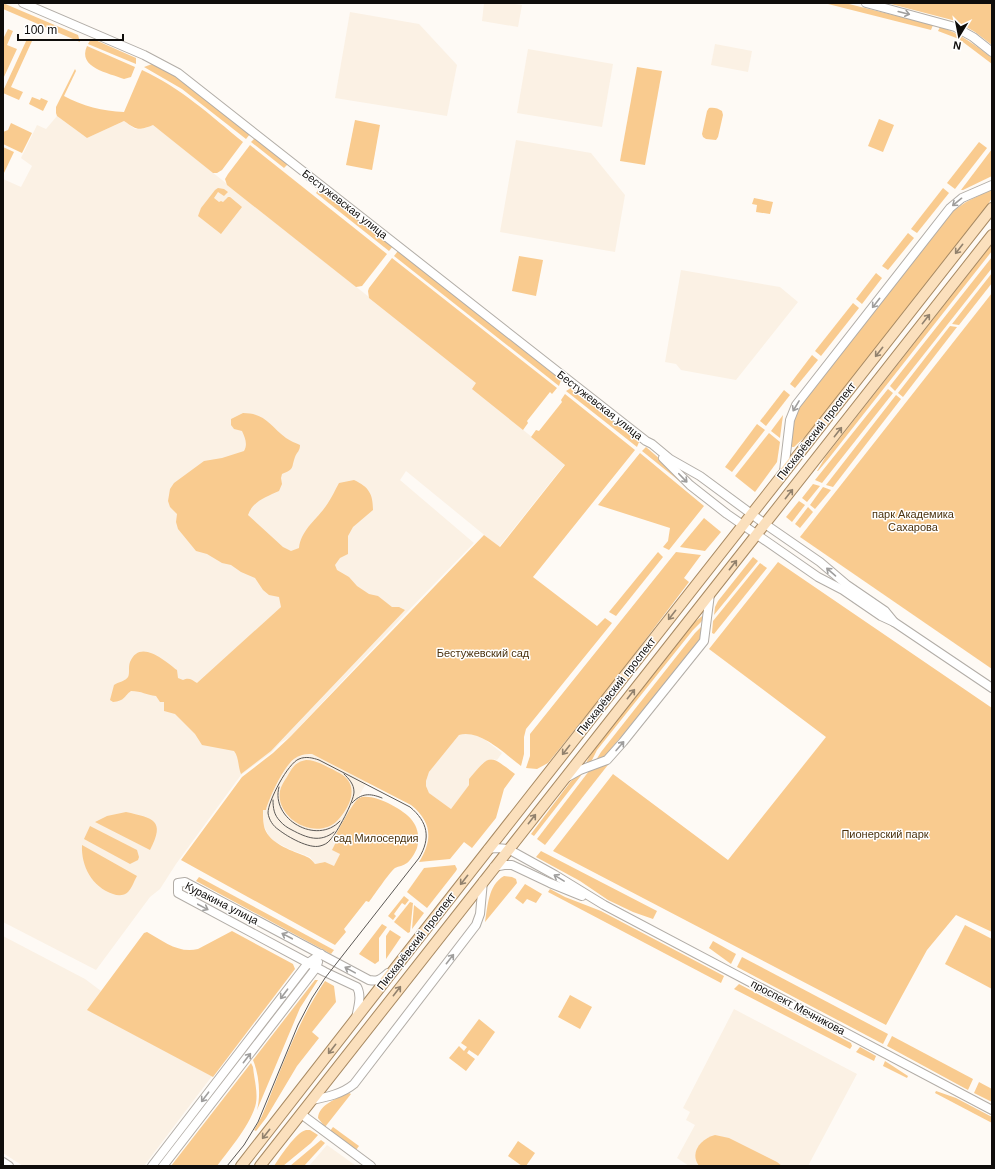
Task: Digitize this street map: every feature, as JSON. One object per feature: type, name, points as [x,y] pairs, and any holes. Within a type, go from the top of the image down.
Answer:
[{"type":"main road","name":"Пискарёвский проспект","points":[[241,1166],[784,471],[992,208]]},
{"type":"main road","name":"Пискарёвский проспект","points":[[260,1166],[483,880],[757,535],[992,234]]},
{"type":"street","name":"Бестужевская улица","points":[[23,3],[144,55],[178,73],[646,441],[670,459],[700,476],[820,562],[847,585],[885,611],[894,622]]},
{"type":"street","points":[[866,3],[955,27],[973,37],[992,52]]},
{"type":"street","points":[[784,471],[790,420],[796,405],[950,208],[962,198],[992,185]]},
{"type":"street","name":"Бестужевская улица","points":[[646,441],[649,447],[663,458],[690,486],[742,525],[818,577],[843,590],[881,616],[894,622],[992,688]]},
{"type":"street","points":[[564,779],[580,770],[608,760],[704,641],[710,594]]},
{"type":"street","name":"проспект Мечникова","points":[[488,849],[508,849],[604,905],[992,1110]]},
{"type":"street","name":"проспект Мечникова","points":[[494,867],[512,865],[550,883],[604,905]]},
{"type":"street","points":[[312,1100],[330,1097],[348,1089],[354,1084],[476,925],[480,914],[483,880]]},
{"type":"street","name":"Куракина улица","points":[[356,1018],[359,997],[357,987],[316,968],[178,893],[178,883],[185,882],[365,978],[374,981],[380,980],[396,967]]},
{"type":"street","points":[[152,1166],[308,963],[321,954]]},
{"type":"street","points":[[163,1166],[316,968],[321,954]]},
{"type":"street","points":[[301,1114],[371,1166]]},
{"type":"street","points":[[3,1162],[9,1166]]},
{"type":"shaded area","points":[[484,3],[508,3],[522,5],[518,27],[482,21]]},
{"type":"shaded area","points":[[350,12],[419,24],[457,65],[447,116],[335,98]]},
{"type":"shaded area","points":[[715,44],[752,51],[748,72],[711,65]]},
{"type":"shaded area","points":[[528,49],[613,64],[602,127],[517,113]]},
{"type":"shaded area","points":[[57,116],[87,138],[124,121],[135,129],[142,129],[153,125],[477,383],[473,389],[565,464],[499,547],[406,471],[400,480],[474,543],[290,737],[280,743],[272,752],[241,775],[176,864],[160,889],[150,897],[96,970],[3,922],[3,179],[21,187],[32,166],[21,158],[37,125],[46,129]]},
{"type":"shaded area","points":[[516,140],[591,153],[625,195],[615,252],[500,232]]},
{"type":"shaded area","points":[[681,270],[780,287],[798,302],[736,380],[681,370],[676,364],[665,362]]},
{"type":"shaded area","points":[[465,733],[473,734],[484,739],[502,753],[497,760],[491,759],[483,763],[469,779],[469,785],[451,809],[429,793],[426,786],[426,781],[429,772],[459,735]]},
{"type":"shaded area","points":[[312,754],[367,782],[333,840],[336,842],[340,854],[334,867],[325,862],[315,864],[310,857],[289,849],[274,841],[269,836],[264,826],[263,810],[266,809],[268,801],[288,764],[298,756]],"holes":[[[349,803],[343,815],[336,822],[299,824],[287,816],[283,811],[281,804]]]},
{"type":"shaded area","points":[[3,936],[85,979],[101,991],[88,1010],[212,1076],[144,1166],[23,1166],[3,1153]]},
{"type":"shaded area","points":[[734,1009],[857,1074],[808,1166],[689,1166],[677,1158],[695,1125],[686,1120],[690,1112],[683,1108]]},
{"type":"shaded area","points":[[327,1145],[345,1158],[356,1166],[309,1166]]},
{"type":"green space","points":[[3,3],[78,35],[80,42],[3,9]]},
{"type":"green space","points":[[824,3],[845,3],[933,25],[931,30]]},
{"type":"green space","points":[[887,3],[992,3],[992,45],[975,32],[956,21]]},
{"type":"green space","points":[[940,27],[961,36],[973,44],[992,58],[992,64],[959,39],[938,31]]},
{"type":"green space","points":[[8,29],[13,31],[7,45],[17,49],[3,79],[3,39]]},
{"type":"green space","points":[[27,39],[32,41],[11,87],[23,92],[19,100],[3,93],[3,91]]},
{"type":"green space","points":[[91,39],[136,58],[136,64],[88,44]]},
{"type":"green space","points":[[87,46],[135,67],[131,77],[124,79],[103,72],[90,65],[86,60],[85,53]]},
{"type":"green space","points":[[152,64],[176,76],[250,134],[246,139],[182,89],[144,67]]},
{"type":"green space","points":[[637,67],[662,71],[645,165],[620,161]]},
{"type":"green space","points":[[75,69],[76,71],[64,96],[71,100],[93,107],[124,112],[142,70],[170,85],[207,112],[243,142],[222,170],[217,173],[213,173],[153,125],[138,129],[124,121],[87,138],[57,116],[56,113],[56,107]]},
{"type":"green space","points":[[32,97],[40,100],[41,98],[48,101],[43,111],[29,104]]},
{"type":"green space","points":[[709,108],[719,109],[722,111],[723,115],[716,140],[706,139],[702,134]]},
{"type":"green space","points":[[879,119],[894,125],[883,152],[868,146]]},
{"type":"green space","points":[[355,120],[380,125],[372,170],[346,165]]},
{"type":"green space","points":[[11,123],[32,133],[22,153],[3,144],[3,132],[8,130]]},
{"type":"green space","points":[[255,138],[288,164],[284,168],[251,142]]},
{"type":"green space","points":[[979,142],[987,148],[955,189],[947,183]]},
{"type":"green space","points":[[250,145],[387,254],[362,286],[356,287],[227,185],[225,179]]},
{"type":"green space","points":[[3,147],[14,152],[3,175]]},
{"type":"green space","points":[[992,149],[992,176],[961,190]]},
{"type":"green space","points":[[218,188],[224,189],[228,192],[224,196],[218,192],[214,198],[219,202],[223,202],[230,197],[242,207],[221,234],[198,216],[201,208]]},
{"type":"green space","points":[[943,188],[949,193],[917,233],[911,229]]},
{"type":"green space","points":[[319,189],[393,246],[389,251],[316,193]]},
{"type":"green space","points":[[992,189],[992,198],[983,212],[810,432],[794,447],[792,447],[791,435],[793,423],[803,402],[953,211],[966,202]]},
{"type":"green space","points":[[754,198],[773,202],[770,214],[756,212],[757,205],[752,204]]},
{"type":"green space","points":[[908,233],[914,238],[888,270],[882,266]]},
{"type":"green space","points":[[992,244],[992,251],[829,458],[817,471],[826,456]]},
{"type":"green space","points":[[398,251],[561,380],[559,386],[394,256]]},
{"type":"green space","points":[[519,256],[543,260],[536,296],[512,291]]},
{"type":"green space","points":[[992,257],[992,268],[895,391],[890,386]]},
{"type":"green space","points":[[392,258],[557,388],[552,394],[550,392],[527,421],[528,423],[523,430],[472,389],[476,383],[369,298],[369,288]]},
{"type":"green space","points":[[876,273],[882,278],[862,304],[856,299]]},
{"type":"green space","points":[[992,273],[992,283],[959,325],[952,324]]},
{"type":"green space","name":"парк Академика Сахарова","points":[[992,293],[992,669],[800,537]]},
{"type":"green space","points":[[853,303],[859,308],[821,356],[815,351]]},
{"type":"green space","points":[[950,326],[957,327],[903,397],[898,393]]},
{"type":"green space","points":[[812,355],[818,360],[795,388],[790,384]]},
{"type":"green space","points":[[571,388],[639,442],[637,447],[566,391]]},
{"type":"green space","points":[[888,389],[893,393],[822,483],[815,480]]},
{"type":"green space","points":[[784,390],[790,395],[766,426],[760,421]]},
{"type":"green space","name":"Бестужевский сад","points":[[565,394],[635,450],[533,577],[597,626],[605,618],[612,623],[526,729],[524,737],[524,754],[521,766],[500,749],[484,739],[467,734],[459,735],[429,772],[426,786],[429,793],[451,809],[469,785],[469,779],[486,761],[495,760],[515,774],[504,789],[496,818],[472,848],[464,842],[450,859],[419,862],[427,846],[428,832],[423,818],[418,811],[411,805],[312,754],[309,754],[302,755],[290,763],[277,783],[266,810],[263,810],[263,820],[266,831],[278,844],[312,860],[315,864],[325,862],[334,866],[340,854],[332,850],[336,842],[333,840],[353,805],[359,798],[365,797],[379,799],[394,806],[411,819],[417,829],[418,844],[414,854],[406,864],[395,868],[392,871],[369,902],[366,901],[344,929],[346,932],[335,945],[181,860],[242,777],[273,753],[290,737],[484,535],[500,547],[565,465],[531,437],[536,430],[539,431],[562,402],[561,400]]},
{"type":"green space","points":[[896,395],[901,399],[833,487],[826,485]]},
{"type":"green space","points":[[243,413],[257,415],[267,421],[286,438],[300,445],[300,449],[295,457],[292,468],[282,474],[282,484],[279,491],[253,506],[248,515],[283,547],[291,551],[299,548],[300,541],[306,530],[324,509],[339,483],[354,480],[363,485],[367,488],[371,495],[373,510],[353,527],[348,536],[348,554],[340,558],[335,565],[337,570],[349,577],[357,586],[369,594],[378,596],[392,607],[399,607],[405,610],[271,751],[241,774],[237,756],[234,751],[202,745],[195,734],[175,714],[164,711],[164,702],[160,702],[156,696],[131,691],[120,701],[113,702],[110,700],[114,685],[127,678],[129,675],[130,662],[134,655],[140,652],[153,654],[177,670],[178,678],[183,680],[190,679],[197,683],[281,607],[279,597],[269,595],[263,590],[255,578],[241,572],[231,565],[222,563],[207,554],[196,551],[178,529],[176,522],[177,514],[170,507],[168,501],[170,489],[174,483],[204,461],[222,458],[244,451],[246,443],[242,431],[234,429],[231,425],[231,419]]},
{"type":"green space","points":[[783,415],[780,438],[771,431]]},
{"type":"green space","points":[[757,424],[765,430],[732,472],[725,467]]},
{"type":"green space","points":[[769,433],[780,442],[777,462],[755,492],[735,476]]},
{"type":"green space","points":[[646,447],[661,460],[683,484],[642,451]]},
{"type":"green space","points":[[640,453],[704,506],[669,550],[663,547],[668,541],[670,528],[598,505]]},
{"type":"green space","points":[[813,484],[820,486],[807,502],[802,498]]},
{"type":"green space","points":[[823,487],[831,490],[815,509],[810,505]]},
{"type":"green space","points":[[799,501],[805,505],[792,522],[786,517]]},
{"type":"green space","points":[[808,507],[813,512],[800,528],[795,524]]},
{"type":"green space","points":[[704,518],[721,532],[705,551],[680,547]]},
{"type":"green space","points":[[658,552],[663,557],[616,616],[609,612]]},
{"type":"green space","points":[[676,552],[701,555],[684,578],[689,582],[617,677],[548,763],[537,769],[526,768],[530,756],[530,734]]},
{"type":"green space","points":[[753,557],[758,561],[714,615],[715,607],[718,601]]},
{"type":"green space","name":"Пионерский парк","points":[[778,562],[992,708],[992,932],[956,915],[927,950],[886,1025],[553,851],[613,774],[728,860],[826,737],[709,649]]},
{"type":"green space","points":[[760,563],[767,568],[714,634],[712,633],[713,621]]},
{"type":"green space","points":[[702,616],[702,621],[693,630],[597,750],[591,762],[586,763],[595,746],[689,627]]},
{"type":"green space","points":[[702,626],[701,640],[605,756],[596,760],[695,633]]},
{"type":"green space","name":"сад Милосердия","points":[[306,760],[322,764],[342,774],[347,779],[352,789],[348,806],[338,820],[329,826],[319,829],[309,828],[299,824],[284,810],[280,801],[281,787],[294,766]]},
{"type":"green space","points":[[611,761],[545,845],[537,839],[589,771]]},
{"type":"green space","points":[[583,773],[534,836],[531,834],[571,781]]},
{"type":"green space","points":[[126,812],[150,819],[157,826],[155,840],[150,850],[95,822],[107,816]]},
{"type":"green space","points":[[90,826],[137,850],[139,857],[138,860],[130,864],[84,839]]},
{"type":"green space","points":[[82,845],[137,876],[128,892],[123,895],[115,895],[106,891],[94,881],[89,875],[83,861]]},
{"type":"green space","points":[[541,851],[657,911],[653,919],[633,912],[608,900],[580,881],[536,857]]},
{"type":"green space","points":[[455,865],[457,869],[456,871],[427,908],[407,892],[424,868]]},
{"type":"green space","points":[[504,876],[516,879],[517,883],[485,922],[492,890]]},
{"type":"green space","points":[[199,877],[334,950],[331,954],[196,881]]},
{"type":"green space","points":[[525,884],[542,894],[536,903],[527,899],[523,904],[515,898]]},
{"type":"green space","points":[[550,889],[565,897],[601,911],[724,976],[721,983],[548,892]]},
{"type":"green space","points":[[404,896],[409,900],[405,905],[402,903],[394,914],[396,916],[393,920],[388,916]]},
{"type":"green space","points":[[410,902],[413,903],[410,932],[408,933],[394,922]]},
{"type":"green space","points":[[414,905],[424,913],[412,929]]},
{"type":"green space","points":[[382,924],[387,927],[379,938],[379,961],[375,964],[359,954]]},
{"type":"green space","points":[[965,925],[992,939],[992,989],[945,964]]},
{"type":"green space","points":[[390,930],[401,937],[386,959],[386,936]]},
{"type":"green space","points":[[232,931],[293,964],[295,969],[213,1077],[87,1010],[144,933],[147,932],[171,946],[184,950],[191,950],[198,949]]},
{"type":"green space","points":[[713,941],[736,954],[731,964],[709,948]]},
{"type":"green space","points":[[742,957],[888,1034],[883,1044],[737,967]]},
{"type":"green space","points":[[315,980],[318,980],[300,1008],[257,1110],[259,1085],[253,1060]]},
{"type":"green space","points":[[325,981],[334,986],[336,1002],[312,1032],[319,1038],[297,1066],[266,1118],[256,1131],[254,1130],[262,1116],[298,1030]]},
{"type":"green space","points":[[739,984],[851,1043],[852,1046],[850,1049],[734,989]]},
{"type":"green space","points":[[570,995],[592,1007],[580,1029],[558,1017]]},
{"type":"green space","points":[[479,1019],[495,1032],[478,1056],[469,1050],[467,1053],[475,1059],[466,1071],[449,1058],[459,1046],[464,1051],[467,1047],[461,1043]]},
{"type":"green space","points":[[892,1036],[973,1079],[968,1090],[887,1046]]},
{"type":"green space","points":[[860,1047],[876,1056],[874,1061],[856,1052]]},
{"type":"green space","points":[[885,1061],[908,1076],[907,1078],[883,1066]]},
{"type":"green space","points":[[251,1063],[253,1067],[257,1094],[254,1111],[240,1136],[217,1166],[171,1166]]},
{"type":"green space","points":[[979,1082],[992,1089],[992,1102],[974,1093]]},
{"type":"green space","points":[[936,1091],[956,1098],[992,1117],[992,1123],[935,1093]]},
{"type":"green space","points":[[349,1093],[351,1094],[325,1127],[318,1118],[319,1113],[325,1105]]},
{"type":"green space","points":[[333,1127],[359,1146],[356,1150],[330,1131]]},
{"type":"green space","points":[[306,1130],[310,1130],[318,1135],[311,1143],[283,1166],[274,1166],[293,1140]]},
{"type":"green space","points":[[715,1135],[729,1138],[777,1162],[782,1166],[699,1166],[695,1156],[698,1147],[705,1140]]},
{"type":"green space","points":[[321,1140],[325,1143],[304,1166],[290,1166]]},
{"type":"green space","points":[[518,1141],[535,1153],[526,1166],[522,1166],[508,1156]]},
{"type":"tram line","points":[[227,1166],[244,1145],[258,1122],[298,1025],[312,998],[325,978],[423,851],[426,837],[424,824],[421,818],[410,807],[319,760],[309,758],[302,758],[295,762],[279,783],[269,807],[268,813],[272,823],[283,833],[310,846],[321,846],[327,843],[341,824],[354,792],[352,784],[344,774]]},
{"type":"tram line","points":[[279,787],[278,799],[282,809],[288,818],[298,825],[308,830],[320,831],[330,828],[340,821]]},
{"type":"tram line","points":[[352,803],[359,797],[366,795],[374,795],[382,798]]},
{"type":"tram line","points":[[273,800],[276,816],[290,829],[313,838],[324,837],[334,832]]}]
